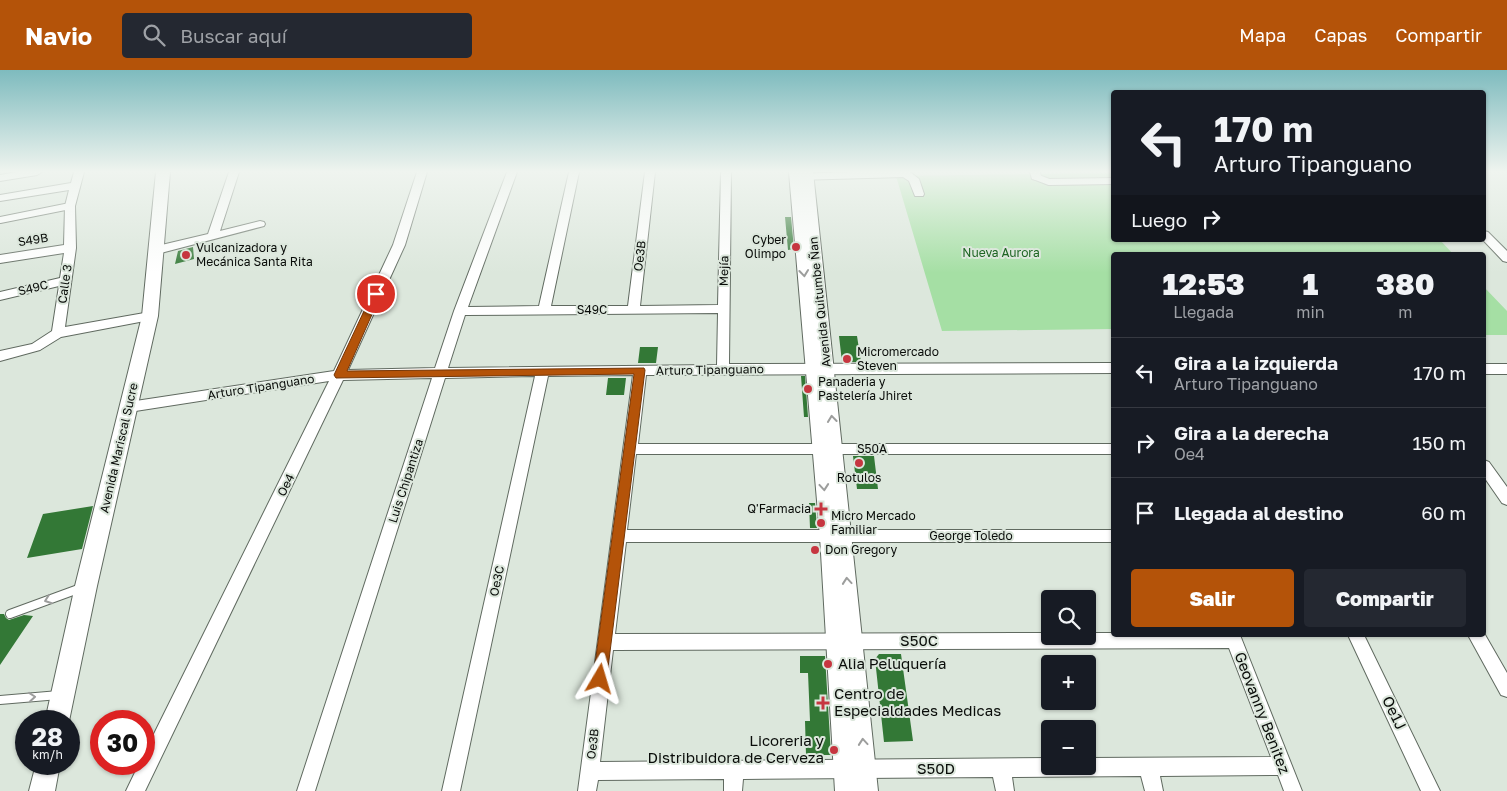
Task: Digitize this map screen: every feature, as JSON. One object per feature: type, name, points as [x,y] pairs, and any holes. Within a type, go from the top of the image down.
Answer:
[{"type":"main road","name":"Avenida Mariscal Sucre","points":[[59,710],[86,586],[150,316],[160,206]]},
{"type":"main road","points":[[42,791],[46,775]]},
{"type":"street","name":"Calle 3","points":[[58,333],[70,248],[70,206]]},
{"type":"street","points":[[212,237],[223,206]]},
{"type":"street","name":"Oe4","points":[[135,791],[339,375],[399,245],[411,206]]},
{"type":"street","name":"Luis Chipantiza","points":[[306,791],[460,311],[499,206]]},
{"type":"street","points":[[544,310],[567,206]]},
{"type":"street","name":"Oe3B","points":[[634,309],[646,206]]},
{"type":"street","name":"Mejía","points":[[723,370],[725,206]]},
{"type":"street","name":"Avenida Quitumbe Ñan","points":[[804,206],[836,536],[853,641],[867,791]]},
{"type":"street","points":[[157,250],[260,224]]},
{"type":"street","points":[[1486,236],[1507,258]]},
{"type":"street","name":"S49B","points":[[0,259],[70,248]]},
{"type":"street","name":"S49C","points":[[0,296],[65,281]]},
{"type":"street","name":"S49C","points":[[460,311],[723,309]]},
{"type":"street","points":[[0,356],[36,347],[58,333],[150,316]]},
{"type":"street","name":"Arturo Tipanguano","points":[[129,407],[339,375],[543,370],[1111,368]]},
{"type":"street","points":[[1486,369],[1507,369]]},
{"type":"street","name":"Oe3C","points":[[451,791],[543,370]]},
{"type":"street","name":"Oe3B","points":[[587,791],[640,370]]},
{"type":"street","name":"S50A","points":[[631,449],[1111,449]]},
{"type":"street","points":[[1486,469],[1507,499]]},
{"type":"street","name":"George Toledo","points":[[618,536],[1111,536]]},
{"type":"street","name":"Avenida Quitumbe Ñan","points":[[836,536],[835,641],[846,791]]},
{"type":"street","name":"S50C","points":[[605,642],[1233,637]]},
{"type":"street","name":"Geovanny Benitez","points":[[1233,637],[1293,791]]},
{"type":"street","name":"Oe1J","points":[[1357,637],[1432,791]]},
{"type":"street","points":[[1477,637],[1507,689]]},
{"type":"street","name":"S50D","points":[[590,771],[1283,766]]},
{"type":"street","points":[[1148,767],[1154,791]]},
{"type":"street","points":[[1001,769],[1005,791]]},
{"type":"street","points":[[733,791],[734,770]]},
{"type":"lane","points":[[0,220],[70,206]]},
{"type":"lane","points":[[10,614],[86,586]]},
{"type":"lane","points":[[0,700],[63,694]]},
{"type":"green space","name":"Nueva Aurora","points":[[905,206],[1111,206],[1111,242],[1442,242],[1451,252],[1111,252],[1111,329],[942,331]]},
{"type":"green space","points":[[1486,289],[1507,311],[1507,335],[1486,335]]},
{"type":"building","points":[[785,217],[791,217],[794,249],[788,250]]},
{"type":"building","name":"Vulcanizadora y Mecánica Santa Rita","points":[[193,247],[194,259],[175,264],[178,251]]},
{"type":"building","points":[[839,336],[857,336],[861,362],[842,362]]},
{"type":"building","points":[[640,347],[658,347],[656,363],[638,363]]},
{"type":"building","points":[[801,376],[805,376],[808,417],[804,417]]},
{"type":"building","points":[[608,378],[626,378],[624,395],[606,395]]},
{"type":"building","points":[[853,456],[874,456],[878,489],[857,489]]},
{"type":"building","points":[[809,503],[815,503],[817,528],[810,528]]},
{"type":"building","points":[[93,506],[82,549],[27,558],[43,514]]},
{"type":"building","points":[[0,614],[4,614],[9,620],[24,615],[33,616],[0,665]]},
{"type":"building","points":[[879,654],[901,654],[913,741],[884,742],[875,659]]},
{"type":"building","points":[[800,656],[825,656],[831,755],[806,755],[805,721],[810,721],[808,673],[800,673]]},
{"type":"place","name":"Cyber Olimpo","points":[[796,247]]},
{"type":"place","name":"Vulcanizadora y Mecánica Santa Rita","points":[[186,255]]},
{"type":"place","name":"Micromercado Steven","points":[[847,359]]},
{"type":"place","name":"Panaderia y Pastelería Jhiret","points":[[808,389]]},
{"type":"place","name":"Rotulos","points":[[859,463]]},
{"type":"place","name":"Q'Farmacia","points":[[821,509]]},
{"type":"place","name":"Micro Mercado Familiar","points":[[821,523]]},
{"type":"place","name":"Don Gregory","points":[[815,550]]},
{"type":"place","name":"Alia Peluquería","points":[[828,664]]},
{"type":"place","name":"Centro de Especialdades Medicas","points":[[823,703]]},
{"type":"place","name":"Licoreria y Distribuidora de Cerveza","points":[[834,750]]},
{"type":"route","points":[[376,294],[339,375],[543,370],[640,370],[600,679]]}]
